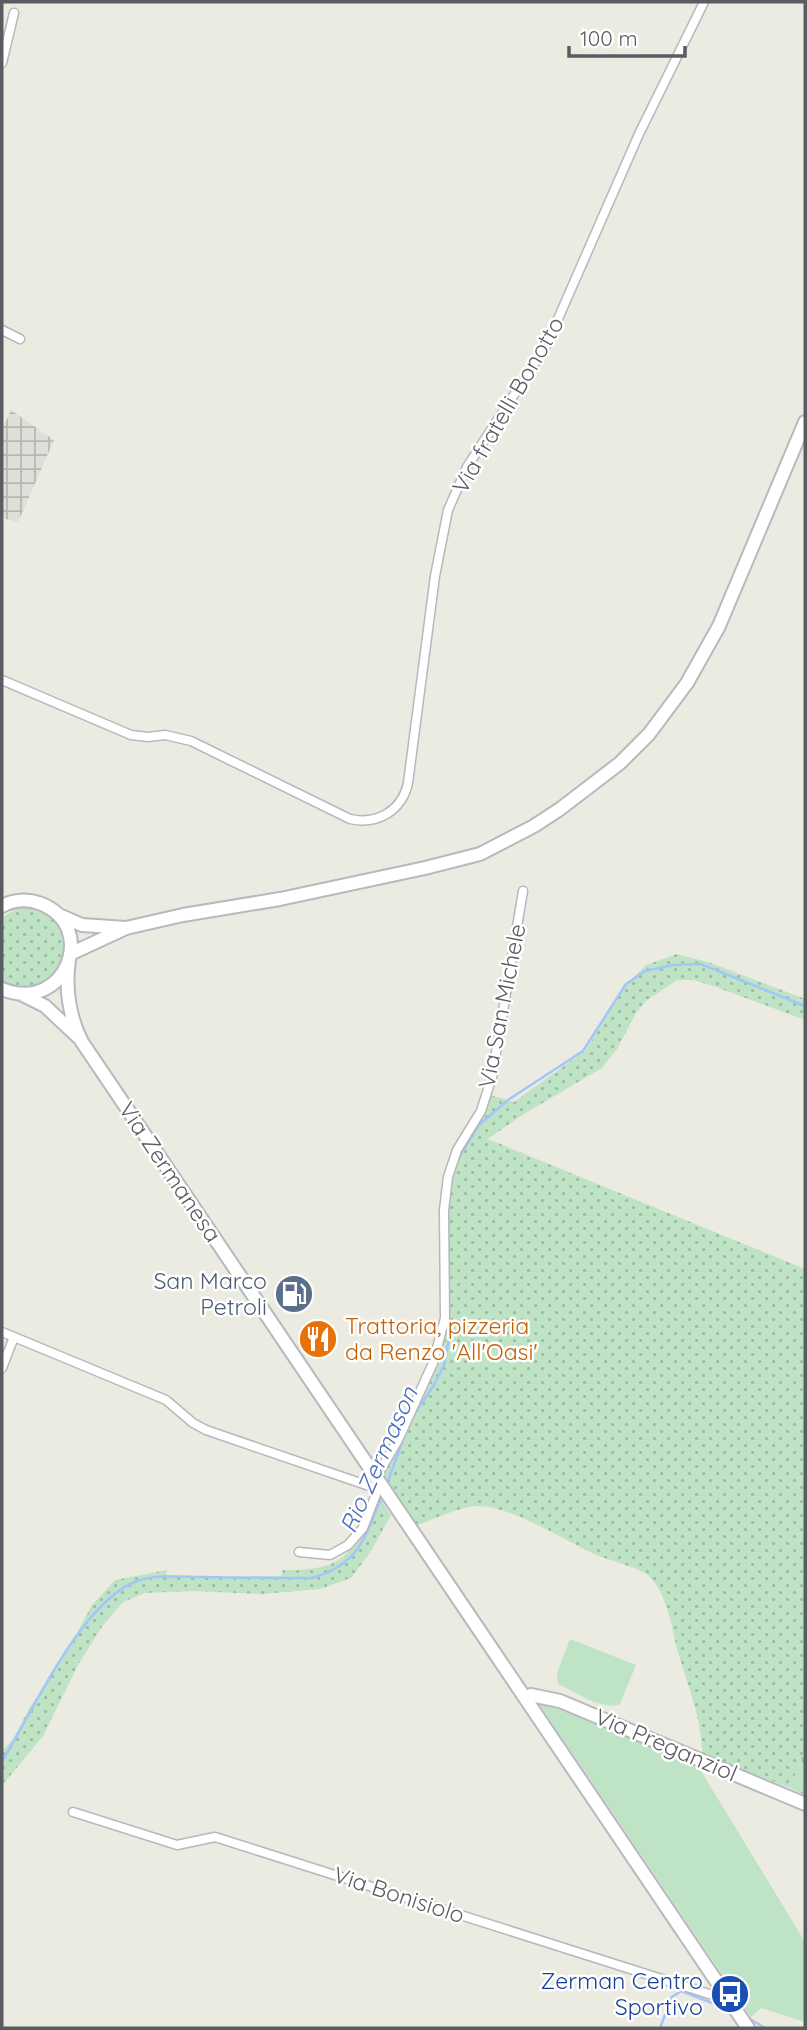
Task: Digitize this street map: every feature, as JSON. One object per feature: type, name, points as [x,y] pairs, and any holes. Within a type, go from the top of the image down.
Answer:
[{"type":"main road","points":[[2,1001],[38,993],[52,985],[63,974],[70,957],[126,928],[183,915],[280,899],[425,868],[480,853],[534,826],[560,809],[620,763],[649,734],[687,683],[719,626],[805,422]]},
{"type":"main road","points":[[2,895],[33,901],[82,925],[126,928]]},
{"type":"main road","points":[[2,906],[20,900]]},
{"type":"main road","name":"Via Zermanesa","points":[[57,914],[69,933],[70,957],[66,979],[68,998],[82,1042]]},
{"type":"main road","name":"Via Zermanesa","points":[[2,989],[45,1006],[82,1042],[381,1486]]},
{"type":"main road","points":[[381,1486],[748,2028]]},
{"type":"main road","name":"Via Preganziol","points":[[526,1698],[531,1695],[560,1700],[805,1804]]},
{"type":"street","name":"Via fratelli Bonotto","points":[[2,680],[131,735],[165,735],[191,740],[350,819],[376,819],[394,809],[406,792],[435,576],[448,510],[467,467],[547,344],[639,134],[704,2]]},
{"type":"street","points":[[2,63],[14,13]]},
{"type":"street","points":[[2,330],[20,340]]},
{"type":"street","name":"Via San Michele","points":[[381,1486],[442,1334],[445,1318],[444,1210],[448,1177],[457,1150],[481,1111],[492,1077],[523,891]]},
{"type":"street","points":[[2,1332],[166,1401],[206,1430],[381,1486],[363,1528],[348,1545],[330,1555],[299,1552]]},
{"type":"street","points":[[2,1368],[14,1337]]},
{"type":"street","name":"Via Bonisiolo","points":[[73,1812],[177,1845],[215,1837],[709,1994],[723,1992]]},
{"type":"shaded area","points":[[11,410],[54,440],[18,522],[2,518],[2,430]]},
{"type":"green space","points":[[30,908],[51,917],[62,931],[66,947],[62,963],[53,976],[40,985],[22,988],[2,981],[2,917],[17,909]]},
{"type":"green space","points":[[677,954],[711,963],[805,999],[805,1020],[694,980],[677,980],[646,1001],[636,1013],[617,1049],[602,1068],[522,1115],[488,1139],[805,1269],[805,1748],[790,1788],[702,1753],[697,1716],[668,1613],[661,1593],[649,1576],[633,1567],[599,1556],[505,1511],[489,1507],[463,1508],[415,1526],[381,1478],[434,1367],[447,1332],[450,1300],[446,1220],[449,1189],[463,1148],[490,1095],[514,1102],[586,1050],[624,987],[646,965]]},
{"type":"green space","points":[[380,1499],[391,1515],[371,1551],[351,1578],[320,1589],[263,1594],[193,1591],[145,1593],[123,1602],[103,1625],[78,1665],[43,1736],[2,1784],[2,1751],[13,1739],[30,1707],[68,1650],[92,1605],[115,1580],[167,1570],[166,1577],[281,1576],[283,1570],[322,1567],[335,1562],[354,1545]]},
{"type":"green space","points":[[570,1639],[636,1665],[620,1704],[597,1703],[558,1684],[557,1673]]},
{"type":"green space","points":[[537,1701],[549,1703],[698,1766],[805,1942],[805,2022],[761,2008],[751,2017]]},
{"type":"green space","points":[[805,1748],[805,1795],[790,1788]]},
{"type":"waterway","name":"Rio Zermason","points":[[459,1157],[479,1125],[508,1100],[583,1051],[626,984],[645,971],[673,965],[701,964],[805,1006]]},
{"type":"waterway","name":"Rio Zermason","points":[[413,1416],[444,1365],[449,1339],[448,1207]]},
{"type":"waterway","name":"Rio Zermason","points":[[387,1484],[405,1434]]},
{"type":"waterway","name":"Rio Zermason","points":[[2,1762],[60,1660],[97,1611],[117,1592],[137,1581],[153,1577],[312,1578],[341,1565],[351,1556],[366,1535],[383,1493]]},
{"type":"waterway","points":[[660,2028],[672,1997],[681,1991],[728,2009]]},
{"type":"waterway","points":[[750,2019],[765,2028]]},
{"type":"place","name":"San Marco Petroli","points":[[294,1294]]},
{"type":"place","name":"Trattoria, pizzeria da Renzo 'All'Oasi'","points":[[318,1339]]},
{"type":"place","name":"Zerman Centro Sportivo","points":[[730,1994]]}]
